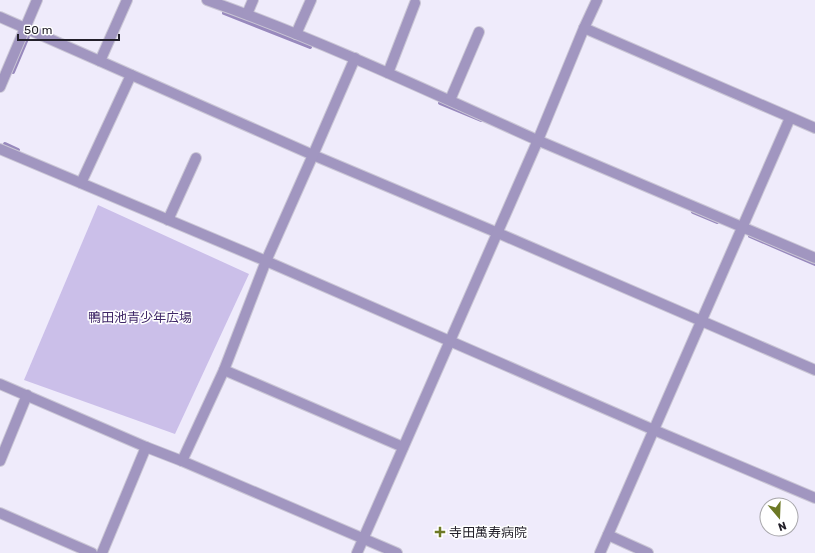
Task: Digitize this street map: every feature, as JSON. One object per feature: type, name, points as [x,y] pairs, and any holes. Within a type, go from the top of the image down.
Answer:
[{"type":"street","points":[[0,86],[37,0]]},
{"type":"street","points":[[100,61],[127,0]]},
{"type":"street","points":[[207,0],[247,14],[355,58],[538,140],[815,258]]},
{"type":"street","points":[[247,14],[253,0]]},
{"type":"street","points":[[296,34],[312,0]]},
{"type":"street","points":[[357,553],[451,341],[597,0]]},
{"type":"street","points":[[388,73],[415,3]]},
{"type":"street","points":[[0,18],[313,155],[498,232],[815,370]]},
{"type":"street","points":[[584,28],[815,128]]},
{"type":"street","points":[[450,100],[479,32]]},
{"type":"street","points":[[182,461],[224,370],[266,261],[355,58]]},
{"type":"street","points":[[81,183],[131,75]]},
{"type":"street","points":[[600,553],[790,118]]},
{"type":"street","points":[[0,149],[266,261],[654,430],[815,498]]},
{"type":"street","points":[[168,220],[196,158]]},
{"type":"street","points":[[224,370],[403,447]]},
{"type":"street","points":[[0,384],[397,553]]},
{"type":"street","points":[[0,461],[27,395]]},
{"type":"street","points":[[102,553],[146,447]]},
{"type":"street","points":[[0,513],[92,553]]},
{"type":"street","points":[[608,535],[648,553]]},
{"type":"green space","name":"鴨田池青少年広場","points":[[98,205],[249,274],[175,434],[24,380]]},
{"type":"waterway","points":[[224,13],[310,47]]},
{"type":"waterway","points":[[13,72],[29,34]]},
{"type":"waterway","points":[[440,103],[481,120]]},
{"type":"waterway","points":[[5,144],[18,150]]},
{"type":"waterway","points":[[693,212],[717,222]]},
{"type":"waterway","points":[[750,236],[815,264]]},
{"type":"place","name":"寺田萬寿病院","points":[[440,532]]}]
